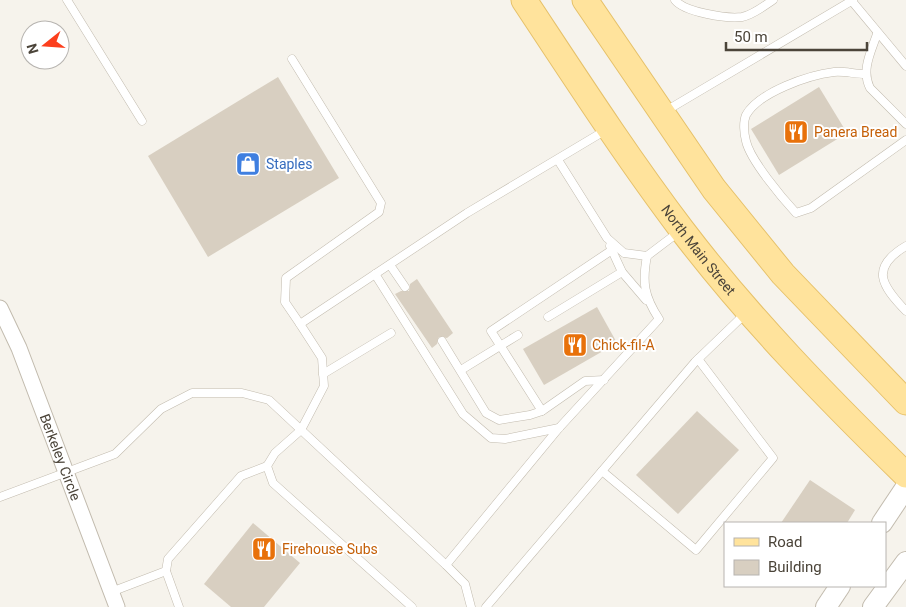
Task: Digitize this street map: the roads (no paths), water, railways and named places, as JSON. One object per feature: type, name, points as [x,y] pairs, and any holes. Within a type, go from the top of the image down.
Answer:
[{"type":"main road","name":"North Main Street","points":[[524,0],[609,128],[682,230],[748,311],[855,426],[906,475]]},
{"type":"main road","points":[[586,0],[714,189],[783,274],[906,402]]},
{"type":"street","name":"Berkeley Circle","points":[[0,308],[18,348],[117,607]]},
{"type":"street","points":[[883,522],[906,487]]},
{"type":"street","points":[[873,607],[906,562]]},
{"type":"street","points":[[826,607],[839,587]]},
{"type":"lane","points":[[67,0],[142,121]]},
{"type":"lane","points":[[676,0],[687,9],[732,17],[744,16],[774,0]]},
{"type":"lane","points":[[662,112],[852,0],[877,34],[906,66]]},
{"type":"lane","points":[[877,34],[864,74],[870,88],[906,124]]},
{"type":"lane","points":[[179,607],[166,571],[168,559],[241,476],[267,466],[275,453],[301,430],[324,386],[322,358],[285,302],[286,278],[379,212],[381,203],[292,59]]},
{"type":"lane","points":[[864,74],[835,72],[805,78],[785,86],[754,105],[746,116],[745,141],[748,149],[782,199],[796,213],[811,208],[906,140]]},
{"type":"lane","points":[[300,324],[467,213],[609,128]]},
{"type":"lane","points":[[446,565],[559,428],[659,319],[648,301],[622,272],[607,238],[558,160]]},
{"type":"lane","points":[[648,301],[643,276],[647,256],[682,230]]},
{"type":"lane","points":[[607,238],[624,253],[647,256]]},
{"type":"lane","points":[[906,246],[888,261],[882,275],[888,292],[906,311]]},
{"type":"lane","points":[[542,411],[491,332],[612,250]]},
{"type":"lane","points":[[390,264],[406,287]]},
{"type":"lane","points":[[548,317],[622,272]]},
{"type":"lane","points":[[375,274],[463,414],[491,438],[505,439],[559,428]]},
{"type":"lane","points":[[486,607],[698,359],[748,311]]},
{"type":"lane","points":[[323,374],[391,333]]},
{"type":"lane","points":[[461,370],[518,335]]},
{"type":"lane","points":[[442,341],[486,413],[500,420],[542,411],[586,381],[604,380]]},
{"type":"lane","points":[[602,471],[696,550],[773,458],[698,359]]},
{"type":"lane","points":[[0,497],[66,474],[115,454],[161,409],[192,393],[242,393],[268,400],[446,565],[465,584],[471,607]]},
{"type":"lane","points":[[267,466],[273,483],[412,607]]},
{"type":"lane","points":[[111,592],[166,571]]},
{"type":"place","name":"Panera Bread","points":[[796,132]]},
{"type":"place","name":"Staples","points":[[248,164]]},
{"type":"place","name":"Chick-fil-A","points":[[575,345]]},
{"type":"place","name":"Firehouse Subs","points":[[264,549]]}]
